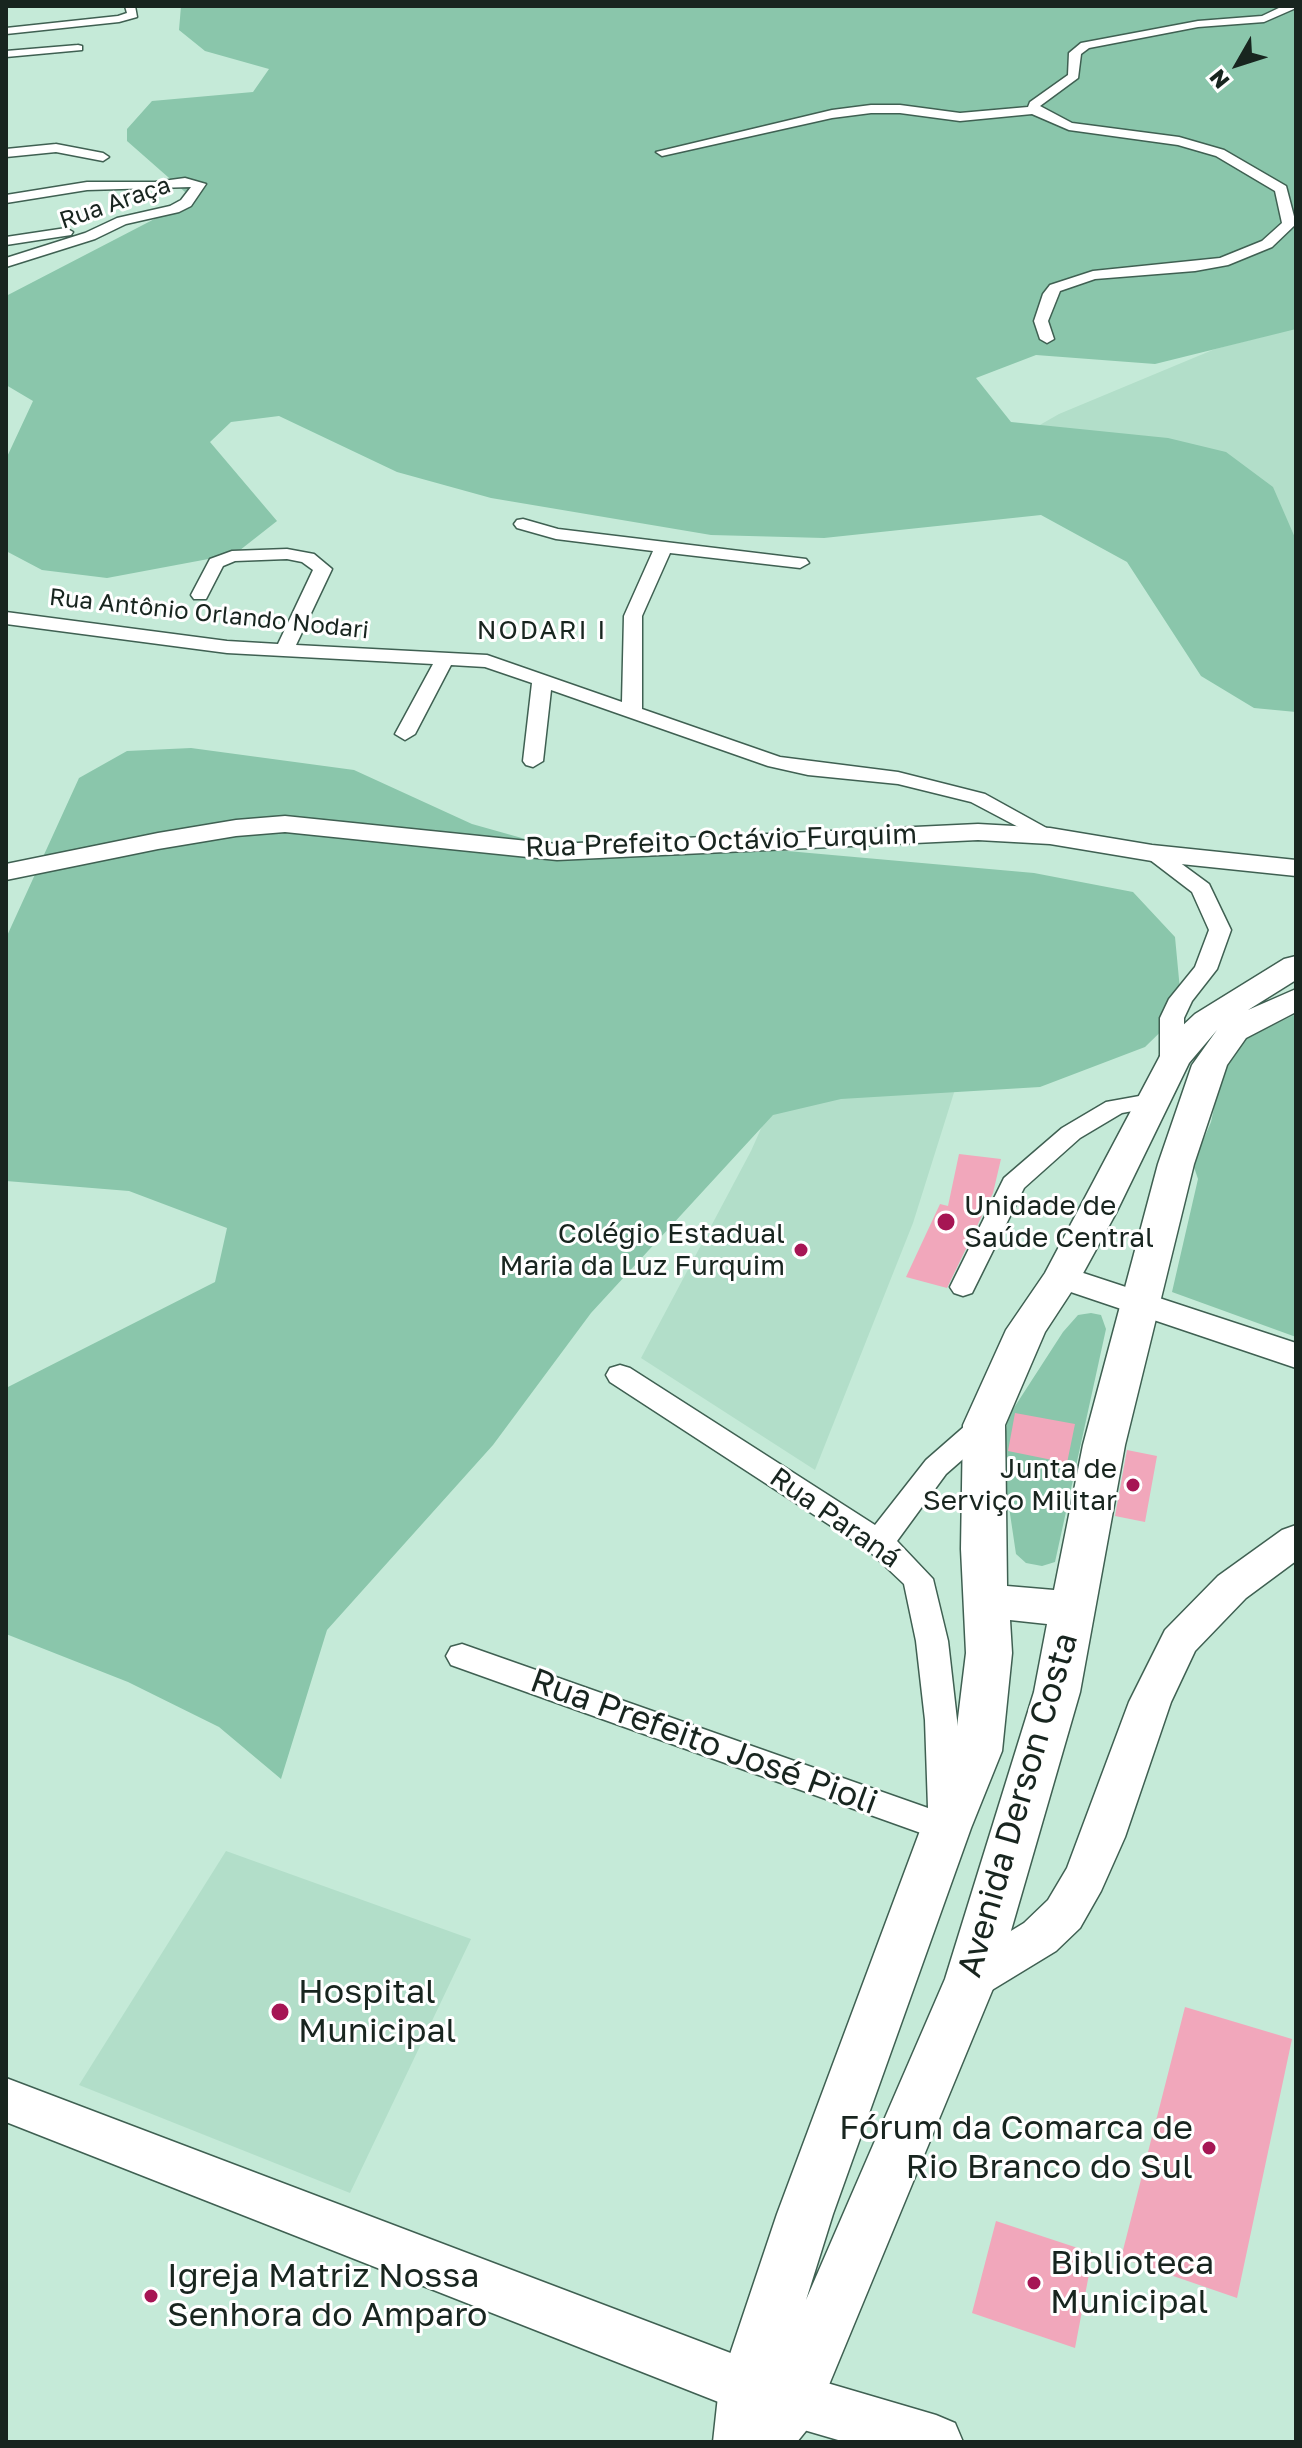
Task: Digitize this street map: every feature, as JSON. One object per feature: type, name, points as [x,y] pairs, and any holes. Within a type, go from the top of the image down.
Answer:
[{"type":"main road","name":"Avenida Derson Costa","points":[[760,2418],[805,2214],[946,1828],[978,1751],[989,1653],[983,1549],[984,1425],[1026,1330],[1062,1277],[1156,1100],[1172,1063],[1191,1036],[1207,1021],[1296,966]]},
{"type":"main road","name":"Avenida Derson Costa","points":[[760,2418],[971,1979],[1057,1692],[1104,1445],[1176,1164],[1210,1065],[1234,1031],[1296,999]]},
{"type":"main road","points":[[986,1601],[1073,1609]]},
{"type":"street","points":[[6,31],[119,19],[133,15],[130,6]]},
{"type":"street","points":[[1034,110],[1039,100],[1074,76],[1075,53],[1085,45],[1198,24],[1264,19],[1292,6]]},
{"type":"street","points":[[6,54],[78,48]]},
{"type":"street","points":[[662,152],[832,114],[871,109],[900,109],[960,117],[1034,110],[1069,126],[1179,141],[1220,153],[1281,189],[1289,224],[1267,244],[1223,262],[1093,275],[1055,288],[1041,321],[1047,339]]},
{"type":"street","points":[[6,153],[56,148],[103,157]]},
{"type":"street","name":"Rua Araça","points":[[6,199],[87,186],[200,184],[186,203],[174,209],[122,221],[6,263]]},
{"type":"street","points":[[6,241],[43,234],[105,229]]},
{"type":"street","points":[[523,524],[556,534],[800,563]]},
{"type":"street","points":[[632,711],[633,616],[664,547]]},
{"type":"street","points":[[200,595],[216,563],[232,556],[254,553],[308,558],[323,569],[284,650]]},
{"type":"street","name":"Rua Antônio Orlando Nodari","points":[[6,618],[227,647],[487,661],[775,762],[808,769],[898,778],[978,798],[1050,836]]},
{"type":"street","points":[[405,734],[446,657]]},
{"type":"street","points":[[533,761],[542,680]]},
{"type":"street","name":"Rua Prefeito Octávio Furquim","points":[[6,872],[158,841],[236,828],[285,824],[557,852],[978,832],[1050,836],[1152,853],[1296,868]]},
{"type":"street","points":[[1152,853],[1201,889],[1220,930],[1206,969],[1181,999],[1172,1018],[1172,1063]]},
{"type":"street","points":[[963,1287],[1013,1184],[1071,1133],[1115,1107],[1156,1100]]},
{"type":"street","points":[[1062,1277],[1296,1356]]},
{"type":"street","name":"Rua Paraná","points":[[620,1375],[879,1542],[918,1579],[934,1657],[946,1828]]},
{"type":"street","points":[[879,1542],[936,1467],[984,1425]]},
{"type":"street","points":[[971,1979],[1040,1937],[1064,1914],[1097,1851],[1150,1702],[1179,1641],[1232,1587],[1296,1540]]},
{"type":"street","name":"Rua Prefeito José Pioli","points":[[462,1656],[946,1828]]},
{"type":"street","points":[[6,2100],[760,2418],[936,2442]]},
{"type":"shaded area","points":[[181,6],[1296,6],[1296,329],[1155,364],[1036,355],[976,378],[1011,422],[1168,438],[1226,452],[1273,487],[1296,540],[1296,712],[1254,708],[1201,676],[1127,562],[1041,515],[824,538],[711,535],[491,498],[397,472],[279,416],[231,422],[210,442],[277,521],[235,554],[107,578],[42,570],[6,551],[6,459],[33,401],[6,385],[6,296],[193,199],[127,141],[127,129],[152,101],[253,92],[269,69],[205,51],[179,30]]},
{"type":"shaded area","points":[[1296,328],[1296,568],[1038,426],[1059,414],[1215,349]]},
{"type":"shaded area","points":[[191,748],[354,770],[472,824],[536,842],[675,841],[1034,873],[1133,892],[1175,937],[1182,1011],[1145,1047],[1040,1087],[841,1099],[773,1115],[591,1313],[493,1445],[327,1630],[281,1779],[219,1727],[128,1682],[6,1634],[6,1388],[215,1282],[227,1228],[129,1191],[6,1181],[6,938],[79,778],[127,751]]},
{"type":"shaded area","points":[[1296,1014],[1296,1337],[1172,1292],[1198,1179],[1193,1164],[1211,1122],[1227,1048]]},
{"type":"shaded area","name":"Colégio Estadual Maria da Luz Furquim","points":[[806,1028],[963,1064],[913,1223],[815,1470],[641,1358],[751,1151]]},
{"type":"shaded area","points":[[1078,1315],[1101,1315],[1106,1329],[1055,1562],[1042,1566],[1026,1563],[1016,1554],[1002,1460],[1008,1417],[1063,1332]]},
{"type":"shaded area","name":"Hospital Municipal","points":[[226,1851],[471,1939],[350,2193],[79,2085]]},
{"type":"building","name":"Unidade de Saúde Central","points":[[959,1154],[1001,1159],[993,1193],[947,1288],[906,1277],[940,1204],[948,1206]]},
{"type":"building","points":[[1015,1413],[1075,1424],[1067,1463],[1008,1451]]},
{"type":"building","name":"Junta de Serviço Militar","points":[[1127,1450],[1157,1456],[1145,1522],[1115,1516]]},
{"type":"building","name":"Fórum da Comarca de Rio Branco do Sul","points":[[1185,2007],[1292,2039],[1237,2298],[1121,2258]]},
{"type":"building","name":"Biblioteca Municipal","points":[[996,2221],[1093,2253],[1075,2348],[972,2313]]},
{"type":"place","name":"Unidade de Saúde Central","points":[[946,1222]]},
{"type":"place","name":"Colégio Estadual Maria da Luz Furquim","points":[[801,1250]]},
{"type":"place","name":"Junta de Serviço Militar","points":[[1133,1485]]},
{"type":"place","name":"Hospital Municipal","points":[[280,2012]]},
{"type":"place","name":"Fórum da Comarca de Rio Branco do Sul","points":[[1209,2148]]},
{"type":"place","name":"Biblioteca Municipal","points":[[1034,2283]]},
{"type":"place","name":"Igreja Matriz Nossa Senhora do Amparo","points":[[151,2296]]},
{"type":"district","name":"NODARI I","points":[[542,631]]}]
